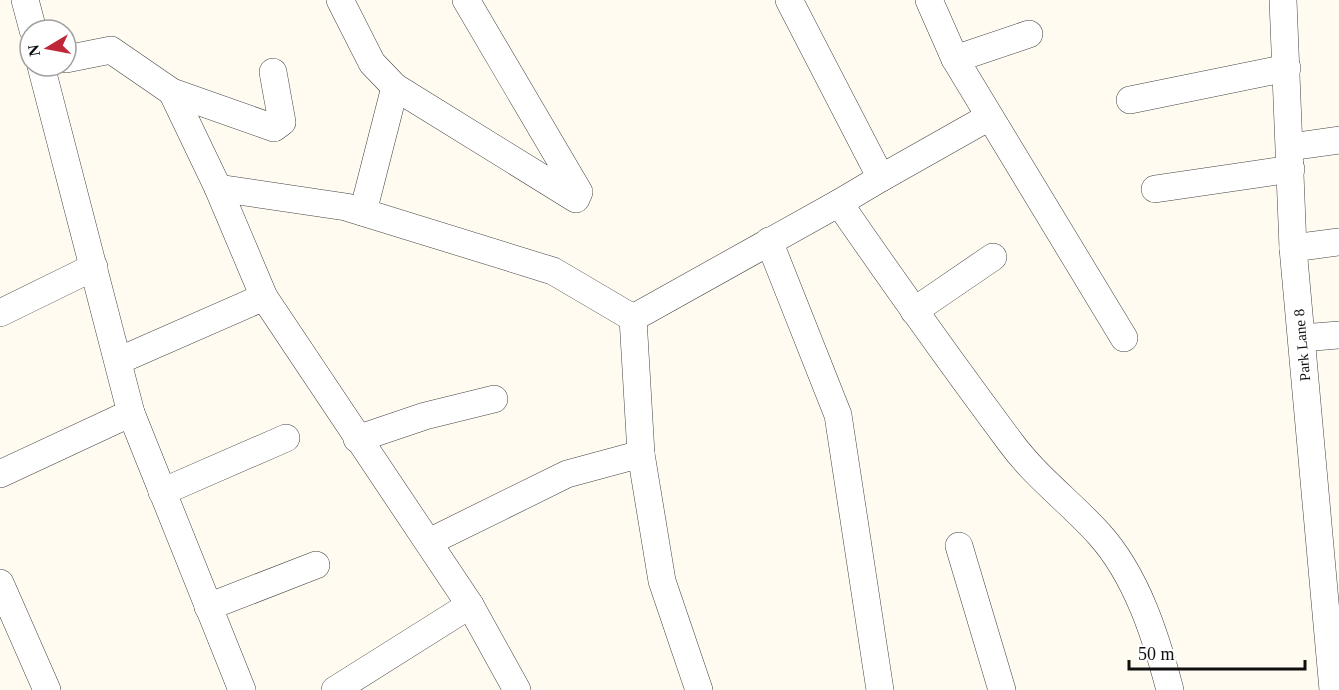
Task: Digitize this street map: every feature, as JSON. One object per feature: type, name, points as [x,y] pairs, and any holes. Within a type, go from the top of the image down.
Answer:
[{"type":"street","points":[[25,0],[30,18]]},
{"type":"street","points":[[340,0],[372,63],[395,87],[573,198],[579,197],[579,192],[466,0]]},
{"type":"street","points":[[789,0],[881,178]]},
{"type":"street","points":[[929,0],[955,58],[989,117],[1124,338]]},
{"type":"street","name":"Park Lane 8","points":[[1283,0],[1293,248],[1333,690]]},
{"type":"street","points":[[955,58],[1029,34]]},
{"type":"street","points":[[78,57],[111,50],[172,92],[274,128],[282,122],[273,72]]},
{"type":"street","points":[[1130,100],[1287,68]]},
{"type":"street","points":[[44,78],[131,413],[242,690]]},
{"type":"street","points":[[363,212],[395,87]]},
{"type":"street","points":[[172,92],[218,188],[264,297],[470,605],[506,686]]},
{"type":"street","points":[[633,318],[989,117]]},
{"type":"street","points":[[1155,189],[1290,158],[1339,141]]},
{"type":"street","points":[[218,188],[346,207],[553,271],[633,318]]},
{"type":"street","points":[[839,203],[1012,446],[1099,533],[1113,551],[1140,601],[1162,659],[1170,690]]},
{"type":"street","points":[[769,241],[838,415],[880,690]]},
{"type":"street","points":[[1293,248],[1339,242]]},
{"type":"street","points":[[914,311],[993,257]]},
{"type":"street","points":[[0,313],[94,267]]},
{"type":"street","points":[[118,361],[264,297]]},
{"type":"street","points":[[633,318],[641,454],[662,581],[699,690]]},
{"type":"street","points":[[1302,338],[1339,335]]},
{"type":"street","points":[[357,439],[452,408],[494,399]]},
{"type":"street","points":[[0,474],[131,413]]},
{"type":"street","points":[[162,492],[286,438]]},
{"type":"street","points":[[429,542],[567,474],[641,454]]},
{"type":"street","points":[[959,546],[1002,690]]},
{"type":"street","points":[[208,607],[316,565]]},
{"type":"street","points":[[0,583],[47,690]]},
{"type":"street","points":[[335,690],[470,605]]}]
